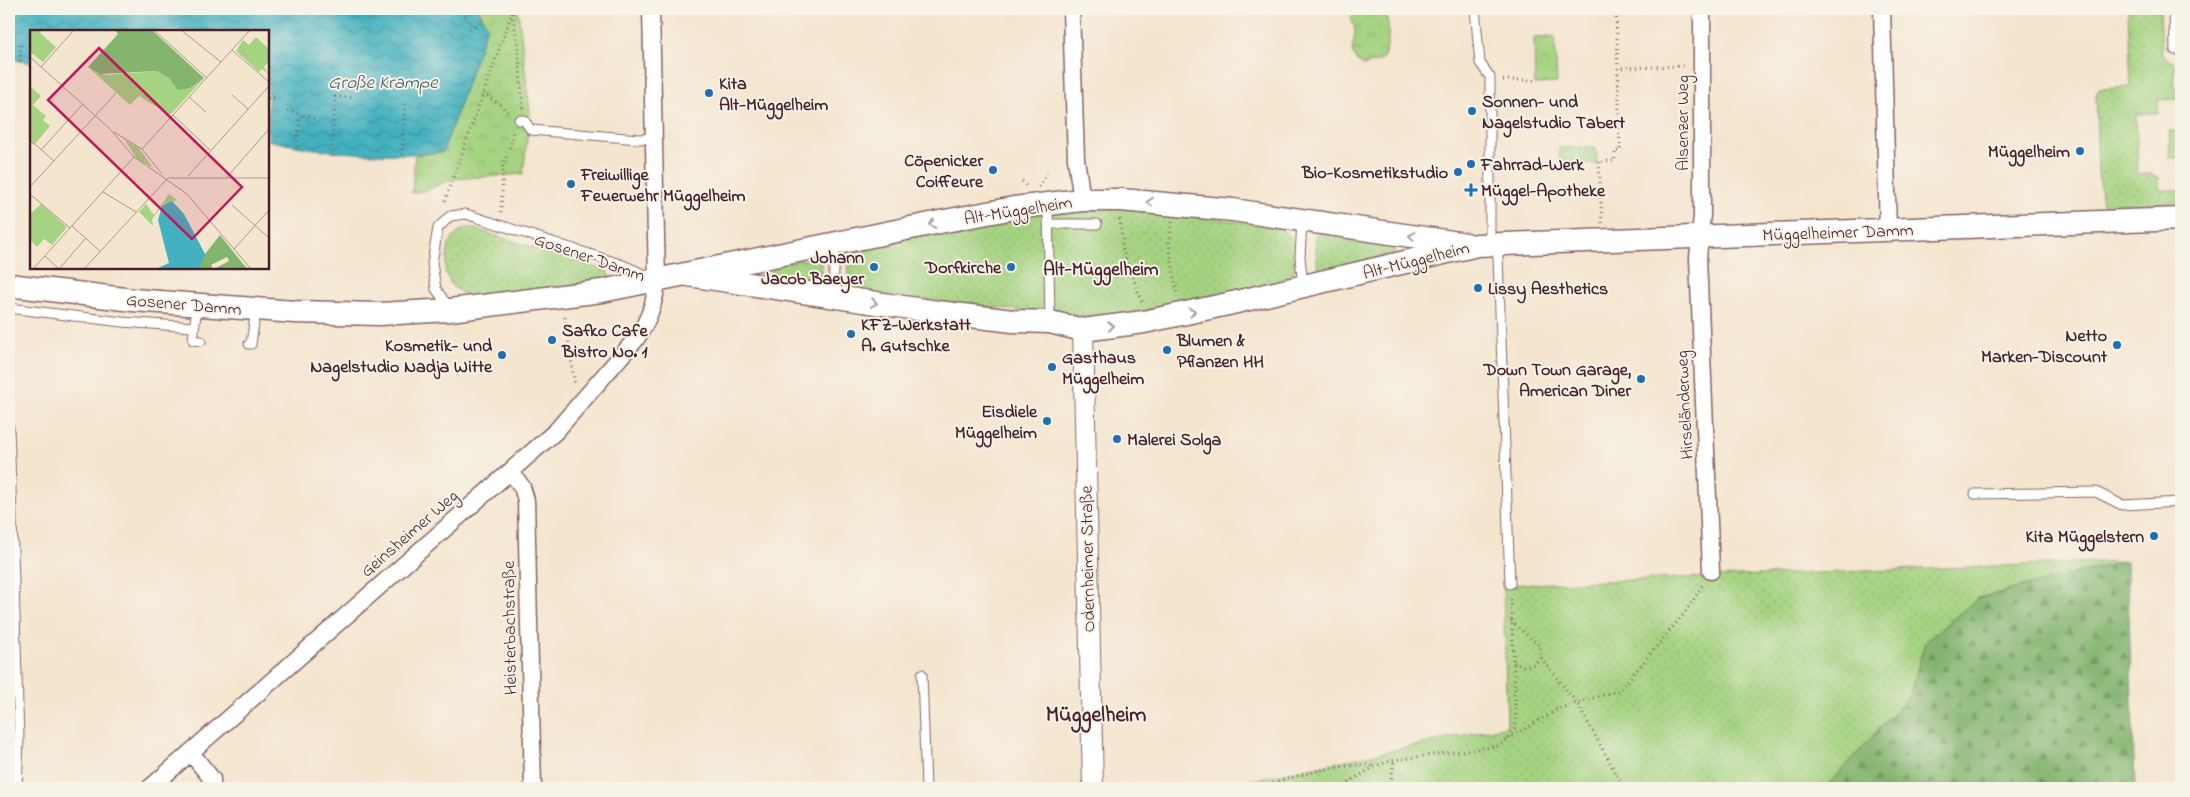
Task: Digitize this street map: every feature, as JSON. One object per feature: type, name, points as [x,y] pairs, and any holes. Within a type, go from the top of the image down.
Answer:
[{"type":"main road","name":"Alt-Müggelheim","points":[[657,281],[965,217],[1048,214],[1082,200],[1121,200],[1174,204],[1486,245]]},
{"type":"main road","name":"Müggelheimer Damm","points":[[1486,245],[2181,219]]},
{"type":"main road","name":"Alt-Müggelheim","points":[[688,275],[954,315],[1013,321],[1050,322],[1083,330],[1180,314],[1486,245]]},
{"type":"main road","name":"Gosener Damm","points":[[9,285],[133,300],[256,309],[380,314],[450,310],[602,291],[657,281]]},
{"type":"street","name":"Geinsheimer Weg","points":[[150,788],[556,431],[646,324],[655,301],[657,281],[651,9]]},
{"type":"street","points":[[1071,9],[1076,159],[1082,200]]},
{"type":"street","name":"Alsenzer Weg","points":[[1699,238],[1702,214],[1702,9]]},
{"type":"street","points":[[1882,9],[1888,230]]},
{"type":"street","name":"Hirseländerweg","points":[[1699,238],[1698,265],[1711,571]]},
{"type":"street","name":"Odernheimer Straße","points":[[1083,330],[1093,788]]},
{"type":"street","name":"Heisterbachstraße","points":[[511,472],[522,487],[526,500],[533,788]]},
{"type":"street","points":[[191,753],[212,779],[212,788]]},
{"type":"lane","points":[[1475,9],[1480,63],[1490,77],[1490,234],[1486,245],[1498,257],[1510,584]]},
{"type":"lane","points":[[2174,9],[2175,50],[2181,50]]},
{"type":"lane","points":[[519,120],[531,130],[639,139],[654,138]]},
{"type":"lane","name":"Gosener Damm","points":[[450,310],[436,289],[432,263],[438,228],[450,216],[466,214],[623,265],[657,281]]},
{"type":"lane","points":[[1050,322],[1048,214],[1097,224]]},
{"type":"lane","points":[[2181,219],[2181,246]]},
{"type":"lane","points":[[1302,220],[1300,257],[1303,287]]},
{"type":"lane","points":[[833,296],[835,245]]},
{"type":"lane","points":[[197,305],[194,340],[200,341]]},
{"type":"lane","points":[[9,308],[122,322],[194,327]]},
{"type":"lane","points":[[249,344],[251,344],[256,309]]},
{"type":"lane","points":[[9,427],[19,738],[18,788]]},
{"type":"lane","points":[[1975,494],[2096,492],[2122,505],[2181,502]]},
{"type":"lane","points":[[922,674],[926,788]]},
{"type":"path","points":[[465,16],[477,9]]},
{"type":"path","points":[[445,201],[512,11]]},
{"type":"path","points":[[501,212],[503,167],[519,120],[518,45],[512,11]]},
{"type":"path","points":[[1603,226],[1599,161],[1615,161],[1615,151],[1620,150],[1616,14]]},
{"type":"path","points":[[470,29],[484,19]]},
{"type":"path","points":[[20,61],[21,41]]},
{"type":"path","points":[[1618,68],[1684,66]]},
{"type":"path","points":[[483,92],[519,120]]},
{"type":"path","points":[[331,152],[335,97],[355,98]]},
{"type":"path","points":[[269,98],[275,98]]},
{"type":"path","points":[[402,155],[405,102]]},
{"type":"path","points":[[287,112],[314,118]]},
{"type":"path","points":[[296,146],[300,114]]},
{"type":"path","points":[[1121,200],[1122,252],[1150,320]]},
{"type":"path","points":[[1174,204],[1169,244],[1180,314]]},
{"type":"path","points":[[565,317],[576,393],[583,400]]},
{"type":"path","points":[[1340,788],[1375,766],[1394,760],[1497,746],[1560,708],[1620,690],[1684,614],[1711,571]]},
{"type":"path","points":[[1508,740],[1516,727],[1510,584]]},
{"type":"path","points":[[1511,621],[1540,646],[1540,658],[1534,666],[1524,667],[1513,662]]},
{"type":"path","points":[[1540,658],[1577,703],[1624,788]]},
{"type":"path","points":[[1390,788],[1394,760]]},
{"type":"path","points":[[1259,788],[1285,779],[1337,768],[1365,764],[1375,766]]},
{"type":"green space","points":[[478,9],[518,9],[530,113],[523,174],[452,179],[427,190],[412,193],[415,155],[443,152],[471,71],[484,19]]},
{"type":"green space","points":[[1358,9],[1385,9],[1388,22],[1388,42],[1382,60],[1364,66],[1354,57],[1352,49],[1355,29],[1351,17]]},
{"type":"green space","points":[[2128,9],[2160,9],[2162,54],[2170,61],[2181,65],[2181,68],[2174,68],[2175,89],[2181,90],[2181,99],[2158,100],[2158,113],[2136,114],[2138,174],[2152,174],[2152,177],[2159,177],[2160,190],[2181,190],[2181,202],[2102,204],[2098,172],[2096,95],[2099,89],[2131,87]]},
{"type":"green space","points":[[1555,37],[1557,83],[1535,84],[1534,38]]},
{"type":"green space","points":[[2169,131],[2181,131],[2181,158],[2170,158]]},
{"type":"green space","points":[[1596,147],[1597,164],[1560,165],[1559,148]]},
{"type":"green space","points":[[1147,208],[1281,228],[1290,237],[1295,248],[1296,259],[1293,272],[1280,283],[1197,303],[1113,315],[1074,317],[860,292],[851,282],[849,276],[849,264],[861,248],[1029,213]]},
{"type":"green space","points":[[466,228],[607,271],[610,278],[607,281],[468,297],[452,286],[445,271],[449,243],[459,231]]},
{"type":"green space","points":[[1318,232],[1394,244],[1396,253],[1318,272],[1315,236]]},
{"type":"green space","points":[[819,257],[821,260],[821,284],[772,277],[772,270],[777,264]]},
{"type":"green space","points":[[2127,561],[1978,598],[1925,642],[1910,695],[1826,788],[1216,788],[1507,726],[1503,585]]},
{"type":"green space","points":[[2127,561],[2135,788],[1826,788],[1910,695],[1925,642],[1978,598]]},
{"type":"water","name":"Große Krampe","points":[[9,9],[478,9],[487,26],[443,152],[355,153],[289,145],[269,140],[269,30],[30,30],[30,63],[9,59]]},
{"type":"place","name":"Kita Alt-Müggelheim","points":[[709,93]]},
{"type":"place","name":"Sonnen- und Nagelstudio Tabert","points":[[1472,111]]},
{"type":"place","name":"Müggelheim","points":[[2080,151]]},
{"type":"place","name":"Fahrrad-Werk","points":[[1471,164]]},
{"type":"place","name":"Cöpenicker Coiffeure","points":[[993,170]]},
{"type":"place","name":"Bio-Kosmetikstudio","points":[[1458,172]]},
{"type":"place","name":"Freiwillige Feuerwehr Müggelheim","points":[[571,184]]},
{"type":"place","name":"Müggel-Apotheke","points":[[1471,190]]},
{"type":"place","name":"Johann Jacob Baeyer","points":[[874,267]]},
{"type":"place","name":"Dorfkirche","points":[[1011,267]]},
{"type":"place","name":"Lissy Aesthetics","points":[[1478,288]]},
{"type":"place","name":"KFZ-Werkstatt A. Gutschke","points":[[851,334]]},
{"type":"place","name":"Safko Cafe Bistro No. 1","points":[[552,340]]},
{"type":"place","name":"Netto Marken-Discount","points":[[2117,345]]},
{"type":"place","name":"Blumen & Pflanzen HH","points":[[1167,350]]},
{"type":"place","name":"Kosmetik- und Nagelstudio Nadja Witte","points":[[502,355]]},
{"type":"place","name":"Gasthaus Müggelheim","points":[[1052,367]]},
{"type":"place","name":"Down Town Garage, American Diner","points":[[1641,379]]},
{"type":"place","name":"Eisdiele Müggelheim","points":[[1047,421]]},
{"type":"place","name":"Malerei Solga","points":[[1117,439]]},
{"type":"place","name":"Kita Müggelstern","points":[[2154,536]]},
{"type":"district","name":"Alt-Müggelheim","points":[[1101,268]]},
{"type":"district","name":"Müggelheim","points":[[1096,713]]}]
